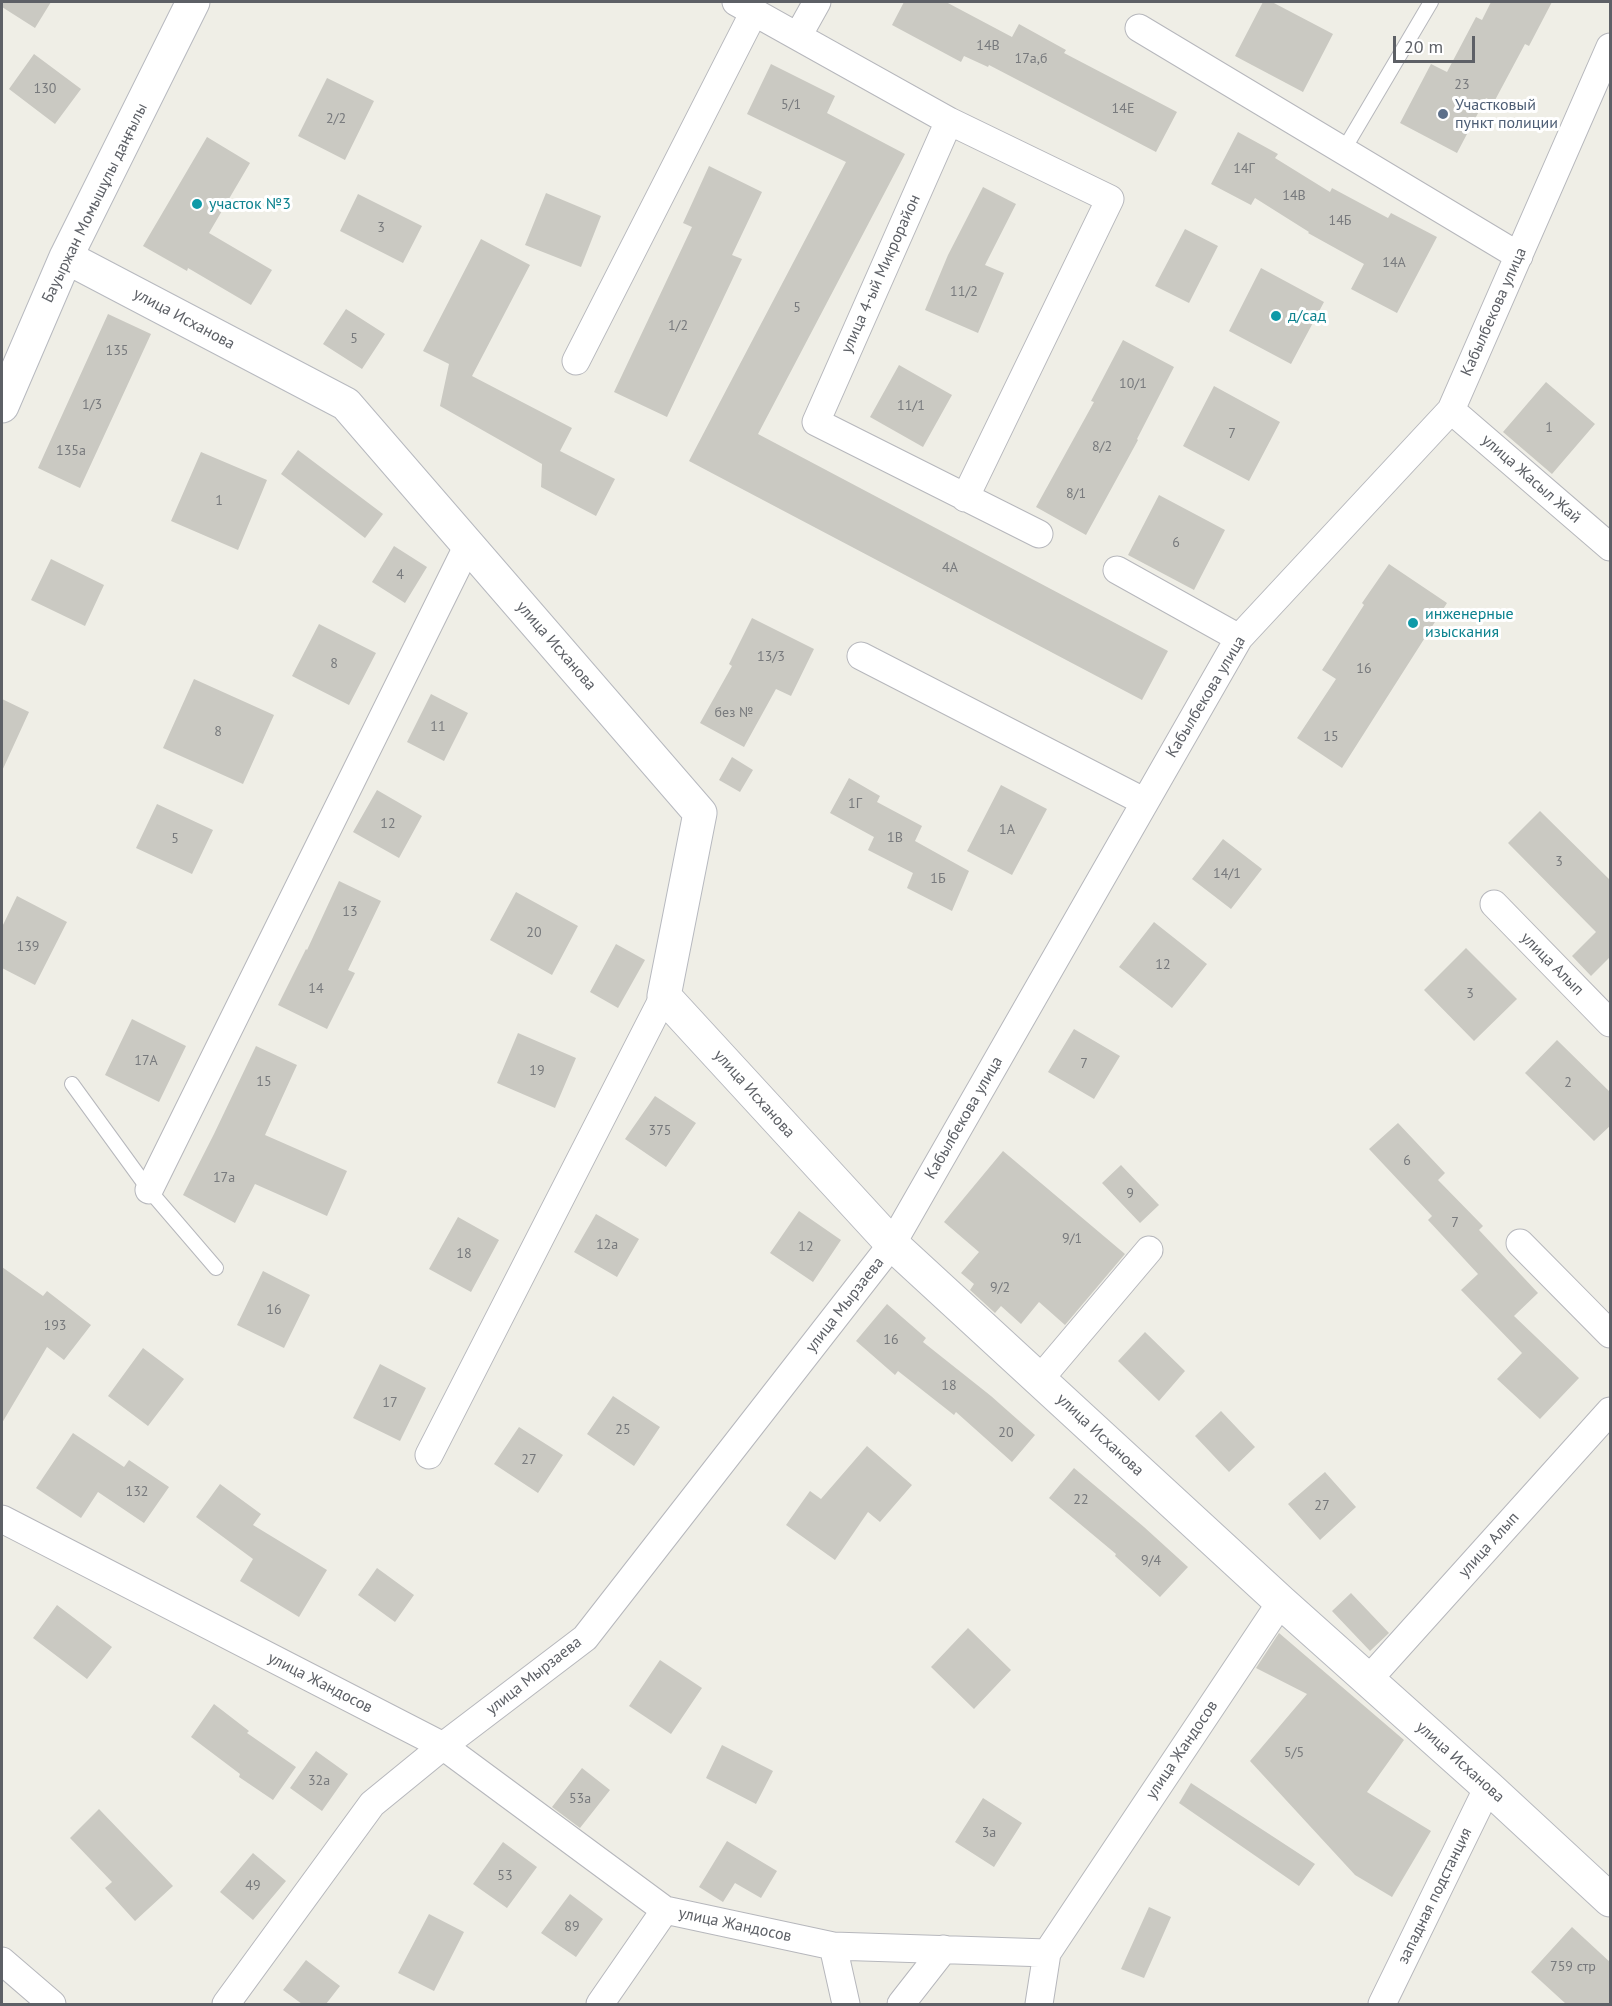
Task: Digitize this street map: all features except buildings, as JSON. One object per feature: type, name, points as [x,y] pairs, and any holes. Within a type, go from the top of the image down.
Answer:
[{"type":"main road","name":"Бауыржан Момышұлы даңғылы","points":[[2,406],[66,257],[193,2]]},
{"type":"main road","name":"улица Исханова","points":[[66,257],[346,404],[700,813],[664,996],[892,1244],[1281,1602],[1611,1900]]},
{"type":"street","points":[[798,36],[816,2]]},
{"type":"street","points":[[576,361],[745,7],[949,121],[1110,199],[965,498]]},
{"type":"street","points":[[1139,28],[1519,256]]},
{"type":"street","name":"Кабылбекова улица","points":[[892,1244],[1239,638],[1451,410],[1611,47]]},
{"type":"street","name":"улица 4-ый Микрорайон","points":[[949,121],[816,422],[1039,534]]},
{"type":"street","name":"улица Жасыл Жай","points":[[1451,410],[1611,547]]},
{"type":"street","points":[[149,1190],[468,545]]},
{"type":"street","points":[[1117,570],[1239,638]]},
{"type":"street","points":[[861,656],[1145,802]]},
{"type":"street","name":"улица Алып","points":[[1494,904],[1611,1023]]},
{"type":"street","points":[[429,1455],[664,996]]},
{"type":"street","points":[[1520,1243],[1611,1334]]},
{"type":"street","name":"улица Мырзаева","points":[[226,2004],[372,1804],[443,1746],[585,1638],[892,1244]]},
{"type":"street","points":[[1039,1380],[1149,1250]]},
{"type":"street","name":"улица Алып","points":[[1368,1680],[1611,1411]]},
{"type":"street","name":"улица Жандосов","points":[[2,1519],[443,1746],[665,1910],[833,1946],[1047,1953],[1281,1602]]},
{"type":"street","name":"западная подстанция","points":[[1382,2004],[1488,1787]]},
{"type":"street","points":[[600,2004],[665,1910]]},
{"type":"street","points":[[833,1946],[846,2004]]},
{"type":"street","points":[[901,2004],[944,1949]]},
{"type":"street","points":[[1039,2004],[1047,1953]]},
{"type":"street","points":[[2,1961],[51,2004]]},
{"type":"lane","points":[[1343,151],[1431,2]]},
{"type":"lane","points":[[72,1084],[149,1190],[216,1268]]},
{"type":"place","name":"Участковый пункт полиции","points":[[1443,114]]},
{"type":"place","name":"участок №3","points":[[197,204]]},
{"type":"place","name":"д/сад","points":[[1276,316]]},
{"type":"place","name":"инженерные изыскания","points":[[1413,623]]}]
